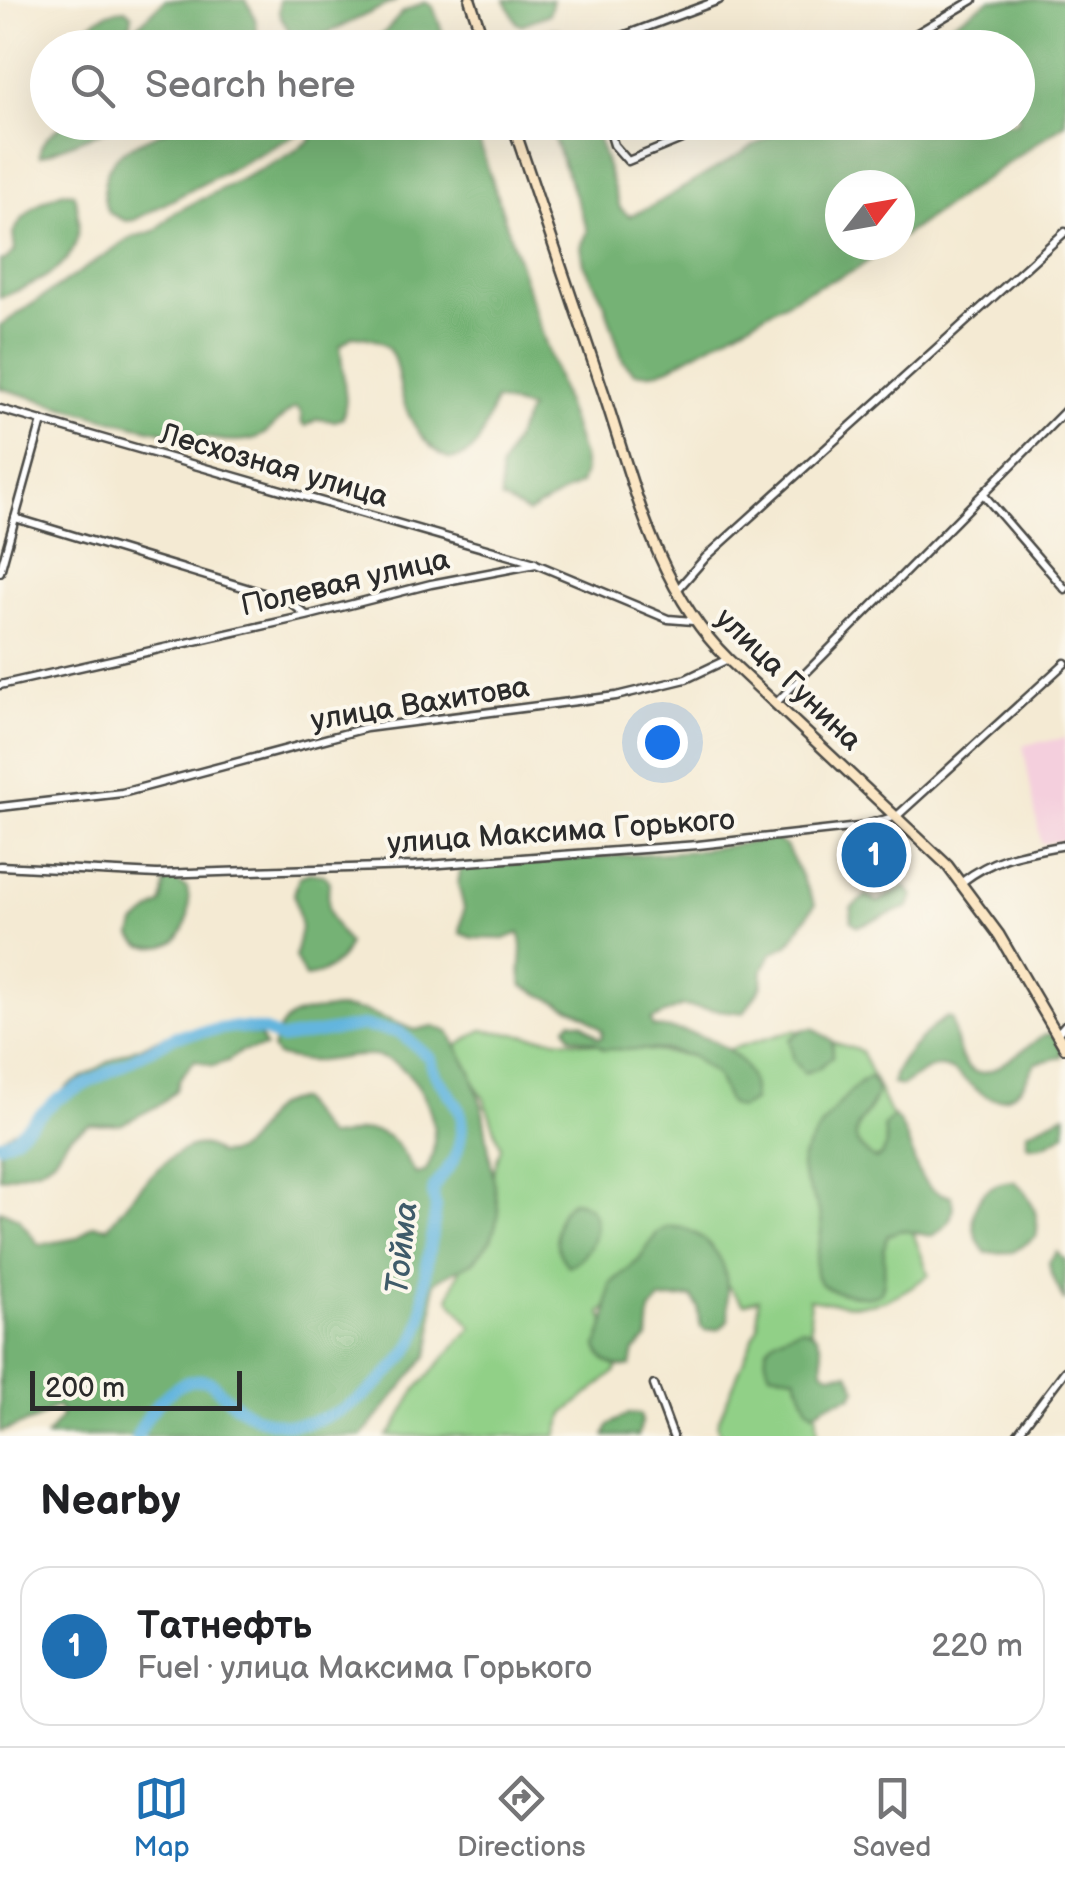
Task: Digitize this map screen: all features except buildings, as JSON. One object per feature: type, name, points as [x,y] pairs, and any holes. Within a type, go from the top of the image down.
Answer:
[{"type":"main road","points":[[470,0],[480,30]]},
{"type":"main road","name":"улица Гунина","points":[[518,140],[636,492],[676,591],[693,621],[962,882],[1061,1029],[1065,1048]]},
{"type":"street","points":[[639,30],[719,0]]},
{"type":"street","points":[[922,30],[973,0]]},
{"type":"street","points":[[612,140],[628,161],[679,140]]},
{"type":"street","points":[[676,591],[706,557],[1065,232]]},
{"type":"street","name":"Лесхозная улица","points":[[0,409],[536,564]]},
{"type":"street","points":[[775,704],[1065,411]]},
{"type":"street","points":[[0,572],[42,421]]},
{"type":"street","points":[[983,494],[1065,589]]},
{"type":"street","points":[[15,518],[289,601],[306,616]]},
{"type":"street","points":[[536,564],[679,623],[693,621]]},
{"type":"street","name":"Полевая улица","points":[[0,685],[431,584],[536,564]]},
{"type":"street","name":"улица Вахитова","points":[[0,806],[122,793],[366,728],[616,696],[686,679],[728,659]]},
{"type":"street","name":"улица Максима Горького","points":[[0,866],[157,874],[414,866],[824,832],[897,816],[1065,663]]},
{"type":"street","points":[[962,882],[991,862],[1065,845]]},
{"type":"street","points":[[1016,1436],[1065,1370]]},
{"type":"street","points":[[654,1385],[672,1436]]},
{"type":"shaded area","points":[[1065,738],[1065,840],[1041,844],[1023,745]]},
{"type":"green space","points":[[165,0],[246,0],[257,30],[133,30]]},
{"type":"green space","points":[[279,0],[397,0],[334,30],[288,30],[279,13]]},
{"type":"green space","points":[[505,0],[553,0],[549,14],[521,25]]},
{"type":"green space","points":[[990,0],[1065,0],[1065,123],[915,228],[915,170],[825,170],[825,260],[870,260],[670,367],[653,373],[635,373],[623,361],[604,302],[584,264],[581,246],[588,231],[554,140],[598,140],[620,208],[629,216],[763,140],[1035,140],[1035,30],[941,30]]},
{"type":"green space","points":[[425,2],[433,7],[442,30],[387,30],[403,12]]},
{"type":"green space","points":[[125,9],[132,15],[131,23],[123,30],[84,30],[100,17]]},
{"type":"green space","points":[[45,140],[80,140],[40,156]]},
{"type":"green space","points":[[145,140],[286,140],[126,221],[109,213],[105,183],[109,167]]},
{"type":"green space","points":[[311,140],[479,140],[583,457],[585,471],[580,484],[528,513],[501,499],[500,470],[529,409],[495,400],[475,446],[460,457],[449,459],[425,441],[414,424],[391,354],[368,338],[353,336],[340,346],[346,400],[343,418],[317,419],[306,426],[296,407],[264,434],[244,440],[142,427],[0,388],[0,326],[130,238],[155,231],[174,213]]},
{"type":"green space","points":[[64,192],[73,193],[78,215],[78,233],[67,259],[44,278],[0,298],[0,260],[15,251],[13,233],[34,207]]},
{"type":"green space","points":[[775,839],[786,846],[815,904],[789,944],[771,954],[763,969],[762,985],[744,1013],[682,1006],[651,1020],[653,1027],[687,1032],[735,1055],[752,1083],[753,1101],[739,1108],[729,1104],[716,1075],[691,1056],[666,1050],[604,1049],[594,1042],[570,1037],[566,1026],[571,1021],[583,1023],[598,1038],[602,1037],[602,1030],[586,1016],[523,986],[519,933],[504,939],[473,938],[460,933],[464,908],[458,884],[461,866],[692,851]]},
{"type":"green space","points":[[311,872],[324,875],[329,882],[331,916],[348,943],[343,956],[332,966],[305,977],[295,957],[301,928],[294,894],[299,877]]},
{"type":"green space","points":[[172,878],[187,888],[185,928],[164,946],[141,945],[132,936],[135,924],[162,903],[165,882]]},
{"type":"green space","points":[[904,886],[913,895],[909,907],[858,926],[851,921],[851,908],[867,895],[878,902]]},
{"type":"green space","points":[[338,1008],[365,1011],[415,1030],[433,1026],[449,1032],[471,1072],[482,1106],[499,1214],[491,1240],[474,1261],[434,1282],[428,1355],[362,1436],[46,1436],[61,1417],[60,1409],[55,1407],[37,1419],[0,1432],[0,1210],[18,1218],[39,1245],[78,1238],[93,1225],[108,1227],[143,1184],[175,1155],[190,1147],[205,1146],[218,1154],[233,1152],[252,1138],[274,1108],[299,1100],[327,1137],[380,1132],[394,1142],[416,1174],[425,1172],[432,1157],[433,1122],[419,1088],[395,1063],[364,1056],[306,1061],[277,1056],[272,1049],[281,1026],[295,1015]]},
{"type":"green space","points":[[948,1017],[952,1019],[965,1064],[974,1072],[998,1067],[1046,1034],[1054,1035],[1062,1049],[1061,1057],[1036,1063],[1022,1086],[995,1099],[947,1068],[923,1072],[902,1086],[893,1084],[898,1067],[914,1046]]},
{"type":"green space","points":[[209,1027],[260,1036],[265,1047],[240,1052],[213,1066],[195,1060],[180,1078],[176,1090],[161,1104],[122,1124],[89,1125],[70,1136],[53,1159],[40,1168],[0,1178],[0,1139],[35,1118],[68,1086],[122,1054],[176,1032]]},
{"type":"green space","points":[[813,1028],[832,1041],[833,1056],[819,1068],[804,1073],[793,1059],[790,1039]]},
{"type":"green space","points":[[482,1030],[703,1057],[795,1030],[861,1051],[895,1124],[909,1222],[929,1275],[898,1295],[872,1304],[809,1299],[818,1436],[720,1436],[717,1424],[758,1326],[758,1299],[744,1304],[706,1261],[647,1269],[601,1313],[624,1356],[615,1372],[564,1414],[557,1436],[387,1436],[416,1390],[472,1327],[449,1298],[501,1147],[484,1099],[454,1048]]},
{"type":"green space","points":[[870,1077],[876,1088],[875,1099],[858,1127],[856,1137],[861,1147],[875,1159],[882,1156],[886,1144],[884,1126],[894,1116],[920,1175],[937,1192],[951,1196],[953,1209],[946,1225],[931,1236],[901,1230],[888,1235],[881,1292],[867,1296],[829,1289],[820,1282],[816,1264],[821,1218],[801,1167],[809,1146],[829,1117],[852,1090]]},
{"type":"green space","points":[[1065,1114],[1065,1133],[1042,1145],[1027,1144],[1027,1132]]},
{"type":"green space","points":[[1014,1181],[1033,1206],[1036,1237],[1013,1252],[986,1253],[974,1230],[976,1207],[989,1189]]},
{"type":"green space","points":[[572,1201],[591,1211],[595,1231],[586,1252],[568,1266],[559,1250],[556,1232],[560,1215]]},
{"type":"green space","points":[[668,1227],[697,1235],[719,1258],[726,1277],[729,1319],[720,1329],[705,1330],[700,1326],[698,1307],[692,1297],[660,1300],[650,1311],[648,1339],[634,1351],[631,1366],[614,1365],[601,1356],[597,1346],[606,1320],[610,1284],[639,1260],[657,1233]]},
{"type":"green space","points":[[1057,1252],[1065,1260],[1065,1302],[1049,1262]]},
{"type":"green space","points":[[801,1328],[818,1338],[823,1370],[829,1374],[849,1373],[856,1389],[852,1396],[814,1412],[808,1408],[795,1376],[770,1372],[766,1362],[771,1342]]},
{"type":"green space","points":[[628,1414],[640,1414],[638,1436],[605,1436],[609,1425]]},
{"type":"waterway","name":"Тойма","points":[[0,1144],[14,1138],[56,1100],[176,1036],[233,1027],[265,1031],[280,1039],[362,1026],[399,1032],[430,1058],[436,1075],[457,1105],[462,1121],[457,1151],[434,1189],[436,1207],[421,1320],[412,1345],[394,1368],[344,1408],[304,1423],[266,1421],[229,1400],[211,1382],[187,1382],[166,1395],[137,1436]]},
{"type":"place","name":"Татнефть","points":[[874,855]]}]
